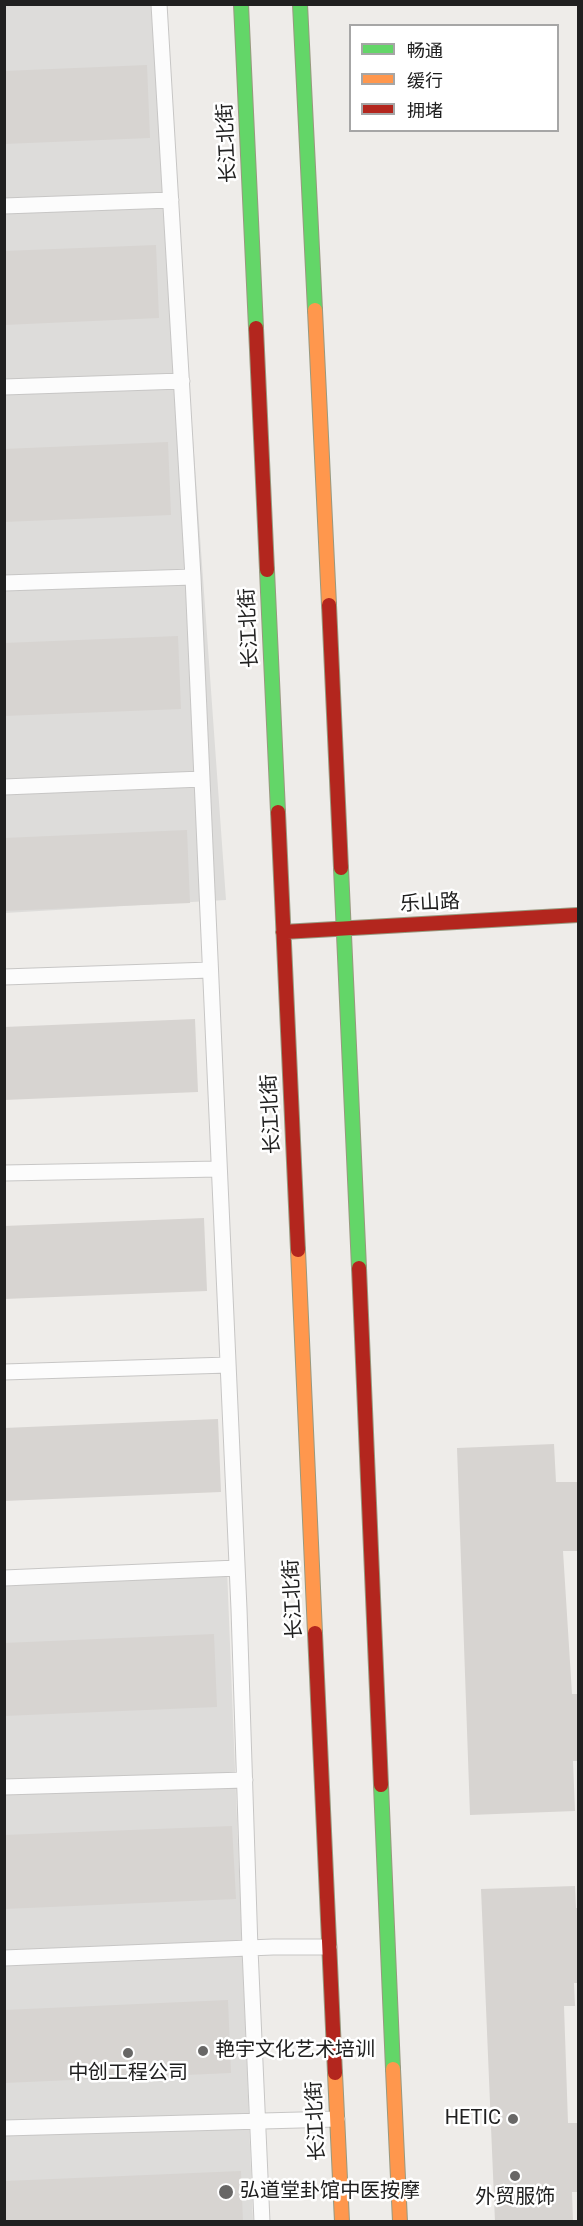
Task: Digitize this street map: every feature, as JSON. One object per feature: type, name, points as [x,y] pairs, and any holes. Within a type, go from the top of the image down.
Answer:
[{"type":"main road","name":"长江北街","points":[[241,4],[342,2222]]},
{"type":"main road","points":[[300,4],[344,929],[400,2222]]},
{"type":"main road","name":"乐山路","points":[[283,932],[579,915]]},
{"type":"lane","points":[[159,4],[193,577],[237,1568],[262,2222]]},
{"type":"lane","points":[[4,206],[171,200]]},
{"type":"lane","points":[[4,387],[182,381]]},
{"type":"lane","points":[[4,583],[193,577]]},
{"type":"lane","points":[[4,787],[202,779]]},
{"type":"lane","points":[[4,977],[210,970]]},
{"type":"lane","points":[[4,1173],[219,1169]]},
{"type":"lane","points":[[4,1372],[228,1365]]},
{"type":"lane","points":[[4,1578],[237,1568]]},
{"type":"lane","points":[[4,1787],[245,1780]]},
{"type":"lane","points":[[4,1958],[329,1947]]},
{"type":"lane","points":[[4,2128],[337,2119]]},
{"type":"shaded area","points":[[5,5],[162,5],[226,900],[5,913]]},
{"type":"shaded area","points":[[227,1569],[253,2221],[5,2221],[4,1578]]},
{"type":"building","points":[[147,65],[150,138],[4,144],[4,71]]},
{"type":"building","points":[[156,245],[159,318],[4,325],[4,251]]},
{"type":"building","points":[[168,442],[171,515],[4,522],[4,449]]},
{"type":"building","points":[[178,636],[181,709],[4,716],[4,643]]},
{"type":"building","points":[[187,830],[190,903],[4,911],[4,838]]},
{"type":"building","points":[[195,1019],[198,1092],[4,1100],[4,1027]]},
{"type":"building","points":[[204,1218],[207,1291],[4,1299],[4,1226]]},
{"type":"building","points":[[218,1419],[221,1492],[4,1501],[4,1428]]},
{"type":"building","points":[[554,1444],[556,1482],[578,1482],[578,1551],[563,1551],[572,1694],[578,1694],[578,1761],[573,1761],[575,1811],[470,1815],[457,1448]]},
{"type":"building","points":[[214,1634],[217,1707],[4,1716],[4,1643]]},
{"type":"building","points":[[232,1826],[236,1899],[4,1909],[4,1835]]},
{"type":"building","points":[[575,1886],[576,1908],[578,1908],[578,1983],[574,1983],[575,2006],[564,2006],[568,2123],[578,2123],[578,2192],[572,2192],[573,2222],[495,2222],[481,1889]]},
{"type":"building","points":[[228,2000],[231,2073],[4,2083],[4,2010]]},
{"type":"building","points":[[241,2171],[243,2222],[5,2222],[5,2181]]},
{"type":"traffic: fast","points":[[241,4],[256,328]]},
{"type":"traffic: fast","points":[[300,4],[315,310]]},
{"type":"traffic: fast","points":[[267,570],[278,812]]},
{"type":"traffic: fast","points":[[341,868],[359,1268]]},
{"type":"traffic: fast","points":[[381,1785],[393,2069]]},
{"type":"traffic: slow","points":[[315,310],[329,605]]},
{"type":"traffic: slow","points":[[298,1250],[315,1633]]},
{"type":"traffic: slow","points":[[393,2069],[400,2222]]},
{"type":"traffic: slow","points":[[335,2073],[342,2222]]},
{"type":"traffic: jam","points":[[256,328],[267,570]]},
{"type":"traffic: jam","points":[[329,605],[341,868]]},
{"type":"traffic: jam","points":[[278,812],[298,1250]]},
{"type":"traffic: jam","points":[[283,932],[578,915]]},
{"type":"traffic: jam","points":[[359,1268],[381,1785]]},
{"type":"traffic: jam","points":[[315,1633],[335,2073]]},
{"type":"place","name":"艳宇文化艺术培训","points":[[203,2051]]},
{"type":"place","name":"中创工程公司","points":[[128,2053]]},
{"type":"place","name":"HETIC","points":[[513,2119]]},
{"type":"place","name":"外贸服饰","points":[[515,2176]]},
{"type":"place","name":"弘道堂卦馆中医按摩","points":[[226,2192]]}]
